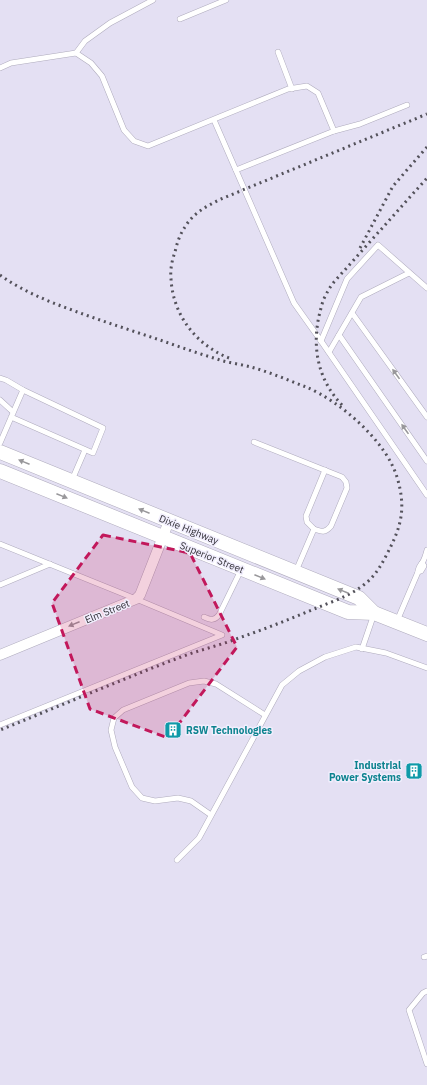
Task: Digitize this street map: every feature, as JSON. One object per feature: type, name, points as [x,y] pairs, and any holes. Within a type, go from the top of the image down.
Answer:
[{"type":"main road","name":"Dixie Highway","points":[[0,452],[359,598],[374,613]]},
{"type":"main road","name":"Superior Street","points":[[0,471],[348,612],[374,613],[427,634]]},
{"type":"main road","points":[[289,588],[296,572]]},
{"type":"street","name":"Elm Street","points":[[0,655],[136,599],[140,595],[169,521]]},
{"type":"lane","points":[[76,53],[85,41],[110,23],[153,0]]},
{"type":"lane","points":[[180,19],[226,0]]},
{"type":"lane","points":[[278,52],[292,89]]},
{"type":"lane","points":[[0,68],[11,63],[76,53],[91,63],[102,76],[124,130],[134,141],[148,146],[288,89],[307,86],[318,93],[334,131]]},
{"type":"lane","points":[[236,170],[334,131],[360,124],[407,105]]},
{"type":"lane","points":[[214,120],[294,303],[427,495]]},
{"type":"lane","points":[[321,341],[347,279],[378,245],[427,288]]},
{"type":"lane","points":[[329,352],[361,297],[409,273]]},
{"type":"lane","points":[[352,312],[427,417]]},
{"type":"lane","points":[[339,335],[427,461]]},
{"type":"lane","points":[[0,378],[103,428],[93,453],[12,415],[0,400]]},
{"type":"lane","points":[[0,443],[22,390]]},
{"type":"lane","points":[[254,442],[325,470],[342,477],[346,482],[347,488],[331,526],[327,531],[321,531],[314,529],[307,522],[306,516],[325,470]]},
{"type":"lane","points":[[72,481],[85,450]]},
{"type":"lane","points":[[296,572],[314,529]]},
{"type":"lane","points":[[0,544],[222,635],[0,725]]},
{"type":"lane","points":[[397,622],[418,572],[421,571],[424,566],[422,563],[427,550]]},
{"type":"lane","points":[[0,584],[50,564]]},
{"type":"lane","points":[[204,617],[216,619],[241,569]]},
{"type":"lane","points":[[362,648],[374,613]]},
{"type":"lane","points":[[177,860],[199,838],[282,685],[299,670],[324,657],[356,648],[386,653],[427,668]]},
{"type":"lane","points":[[211,815],[191,801],[178,798],[155,801],[142,798],[132,788],[114,746],[111,730],[114,718],[123,710],[189,683],[204,681],[216,684],[265,715]]},
{"type":"lane","points":[[427,991],[422,993],[409,1010],[427,1064]]},
{"type":"highlighted area","points":[[103,535],[190,553],[237,647],[168,738],[90,709],[52,603]]},
{"type":"railway","points":[[229,358],[206,345],[197,337],[188,327],[176,305],[171,279],[173,258],[179,239],[188,222],[201,210],[221,199],[427,114]]},
{"type":"railway","points":[[360,248],[393,186],[427,147]]},
{"type":"railway","points":[[342,405],[327,385],[322,374],[317,352],[317,328],[324,300],[334,282],[427,178]]},
{"type":"railway","points":[[0,275],[30,293],[72,310],[225,362],[265,371],[319,393],[347,412],[372,436],[383,450],[397,477],[402,507],[397,533],[383,561],[370,580],[354,592],[265,628],[158,666],[0,730]]},
{"type":"place","name":"RSW Technologies","points":[[173,730]]},
{"type":"place","name":"Industrial Power Systems","points":[[414,771]]}]
